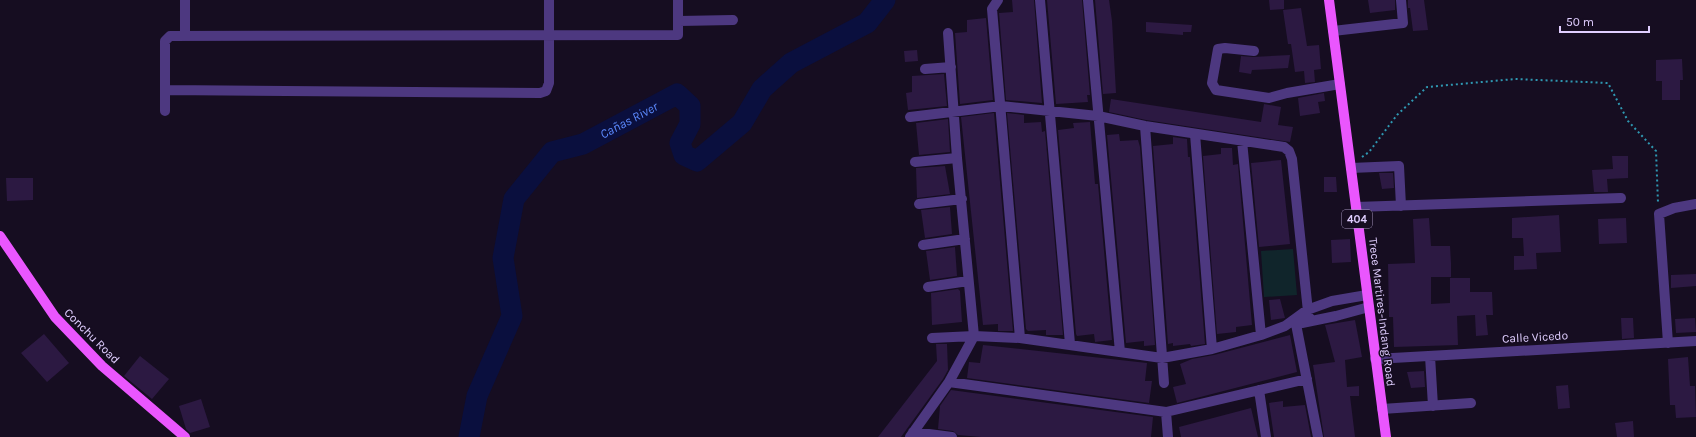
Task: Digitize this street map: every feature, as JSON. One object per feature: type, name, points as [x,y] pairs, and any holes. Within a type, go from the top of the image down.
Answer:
[{"type":"main road","name":"Trece Martires-Indang Road","points":[[1329,0],[1386,437]]},
{"type":"main road","name":"Conchu Road","points":[[0,236],[55,317],[102,366],[185,437]]},
{"type":"street","points":[[185,0],[185,35]]},
{"type":"street","points":[[165,90],[540,93],[546,91],[548,88],[550,35],[549,0]]},
{"type":"street","points":[[165,111],[165,41],[170,36],[678,35],[678,0]]},
{"type":"street","points":[[998,0],[992,9],[1020,338]]},
{"type":"street","points":[[1040,0],[1070,344]]},
{"type":"street","points":[[1088,0],[1120,352]]},
{"type":"street","points":[[1333,32],[1403,23],[1400,0]]},
{"type":"street","points":[[679,21],[733,20]]},
{"type":"street","points":[[911,435],[949,382],[974,336],[957,158],[948,34]]},
{"type":"street","points":[[1254,51],[1225,48],[1218,49],[1212,84],[1216,90],[1246,96],[1269,98],[1287,93],[1340,84]]},
{"type":"street","points":[[925,69],[951,67]]},
{"type":"street","points":[[910,116],[1000,106],[1098,116],[1145,126],[1284,147],[1291,155],[1309,321]]},
{"type":"street","points":[[1145,126],[1164,383]]},
{"type":"street","points":[[1195,134],[1212,349]]},
{"type":"street","points":[[1242,141],[1261,335]]},
{"type":"street","points":[[915,162],[957,158]]},
{"type":"street","points":[[1350,166],[1399,166],[1401,206]]},
{"type":"street","points":[[1356,207],[1621,198]]},
{"type":"street","points":[[919,204],[962,199]]},
{"type":"street","points":[[1668,343],[1659,214],[1674,208],[1696,204]]},
{"type":"street","points":[[923,245],[965,238]]},
{"type":"street","points":[[928,287],[968,281]]},
{"type":"street","points":[[932,338],[974,336],[1020,338],[1162,358],[1212,349],[1261,335],[1295,321],[1307,310],[1332,301],[1367,295]]},
{"type":"street","points":[[1295,321],[1309,321],[1368,307]]},
{"type":"street","points":[[1295,321],[1318,437]]},
{"type":"street","name":"Calle Vicedo","points":[[1375,359],[1696,341]]},
{"type":"street","points":[[1430,356],[1433,406]]},
{"type":"street","points":[[949,382],[1166,412],[1307,379]]},
{"type":"street","points":[[1259,390],[1266,437]]},
{"type":"street","points":[[1382,409],[1471,403]]},
{"type":"street","points":[[1166,412],[1168,437]]},
{"type":"street","points":[[911,435],[952,437]]},
{"type":"path","points":[[1350,166],[1369,152],[1397,114],[1427,87],[1515,79],[1608,83],[1628,121],[1656,150],[1659,214]]},
{"type":"shaded area","points":[[1293,249],[1297,295],[1264,297],[1261,251]]},
{"type":"building","points":[[1012,0],[1034,0],[1042,103],[1006,100],[999,13],[1013,12]]},
{"type":"building","points":[[1047,0],[1082,0],[1090,95],[1087,95],[1088,102],[1056,104]]},
{"type":"building","points":[[1095,0],[1109,0],[1112,21],[1116,93],[1103,94]]},
{"type":"building","points":[[1269,0],[1284,0],[1284,9],[1270,10]]},
{"type":"building","points":[[1368,0],[1395,0],[1395,10],[1370,13]]},
{"type":"building","points":[[1408,0],[1424,0],[1428,30],[1413,31],[1410,8],[1408,8]]},
{"type":"building","points":[[1301,8],[1307,46],[1319,45],[1321,69],[1314,70],[1315,82],[1305,83],[1304,71],[1295,72],[1291,44],[1288,44],[1283,10]]},
{"type":"building","points":[[986,18],[993,100],[960,104],[955,33],[967,32],[967,20]]},
{"type":"building","points":[[1146,22],[1192,25],[1191,32],[1183,32],[1183,35],[1146,32]]},
{"type":"building","points":[[917,50],[918,61],[905,62],[904,51]]},
{"type":"building","points":[[1290,55],[1288,68],[1252,70],[1251,74],[1239,72],[1241,56],[1253,57]]},
{"type":"building","points":[[1682,59],[1683,80],[1680,80],[1680,100],[1662,100],[1662,81],[1656,81],[1656,60]]},
{"type":"building","points":[[944,74],[947,106],[908,110],[906,93],[912,92],[912,76]]},
{"type":"building","points":[[1324,93],[1325,101],[1318,102],[1320,113],[1300,116],[1298,98]]},
{"type":"building","points":[[1111,99],[1261,122],[1264,104],[1281,107],[1278,125],[1293,127],[1290,142],[1146,120],[1109,112]]},
{"type":"building","points":[[994,113],[1013,331],[998,331],[998,324],[983,325],[961,117]]},
{"type":"building","points":[[1007,113],[1024,115],[1024,123],[1041,122],[1042,132],[1045,131],[1063,335],[1046,335],[1046,330],[1028,331],[1026,329]]},
{"type":"building","points":[[948,119],[950,152],[919,155],[916,123]]},
{"type":"building","points":[[1090,122],[1095,184],[1098,184],[1112,340],[1095,342],[1094,334],[1077,336],[1076,334],[1058,130],[1074,128],[1073,123]]},
{"type":"building","points":[[1119,134],[1120,141],[1138,140],[1140,147],[1155,345],[1144,346],[1144,341],[1126,343],[1107,135]]},
{"type":"building","points":[[1173,137],[1187,139],[1188,157],[1190,157],[1205,344],[1191,346],[1190,344],[1173,346],[1173,343],[1168,344],[1153,146],[1173,144]]},
{"type":"building","points":[[1221,148],[1232,148],[1233,165],[1238,164],[1252,325],[1236,327],[1236,332],[1217,334],[1203,156],[1221,154]]},
{"type":"building","points":[[1612,156],[1628,156],[1628,178],[1607,179],[1608,192],[1594,192],[1592,170],[1613,169]]},
{"type":"building","points":[[1281,160],[1290,244],[1259,247],[1251,163]]},
{"type":"building","points":[[945,166],[950,194],[917,198],[916,168]]},
{"type":"building","points":[[1379,173],[1393,173],[1394,188],[1382,189]]},
{"type":"building","points":[[1324,177],[1336,177],[1337,192],[1324,192]]},
{"type":"building","points":[[6,178],[33,178],[33,200],[7,201]]},
{"type":"building","points":[[950,207],[952,234],[925,238],[921,210]]},
{"type":"building","points":[[1559,215],[1561,252],[1536,253],[1537,269],[1514,270],[1514,256],[1524,256],[1523,238],[1512,238],[1512,218]]},
{"type":"building","points":[[1429,218],[1431,246],[1450,246],[1451,263],[1451,277],[1431,277],[1431,304],[1450,303],[1450,278],[1470,278],[1470,292],[1492,292],[1493,315],[1486,315],[1488,335],[1476,336],[1475,315],[1457,316],[1458,345],[1394,347],[1393,317],[1389,317],[1388,264],[1415,263],[1413,219]]},
{"type":"building","points":[[1626,218],[1627,243],[1599,244],[1598,219]]},
{"type":"building","points":[[1350,239],[1351,262],[1332,263],[1331,240]]},
{"type":"building","points":[[955,247],[957,276],[930,280],[926,251]]},
{"type":"building","points":[[1696,274],[1696,286],[1671,288],[1671,275]]},
{"type":"building","points":[[958,289],[960,291],[962,322],[932,325],[931,293]]},
{"type":"building","points":[[1280,299],[1285,318],[1271,320],[1269,300]]},
{"type":"building","points":[[1621,318],[1633,318],[1634,338],[1622,339]]},
{"type":"building","points":[[1695,318],[1696,332],[1676,333],[1675,319]]},
{"type":"building","points":[[1355,320],[1362,357],[1345,360],[1347,387],[1359,386],[1359,396],[1350,396],[1355,437],[1324,437],[1313,365],[1335,362],[1325,325]]},
{"type":"building","points":[[44,334],[69,363],[47,382],[21,353]]},
{"type":"building","points":[[1290,335],[1297,372],[1177,403],[1173,387],[1186,384],[1180,364],[1192,359],[1214,355]]},
{"type":"building","points":[[936,344],[947,344],[948,370],[943,379],[901,437],[878,437],[937,361]]},
{"type":"building","points":[[983,345],[1147,363],[1145,381],[1152,381],[1149,403],[967,378],[969,362],[980,363]]},
{"type":"building","points":[[140,356],[169,379],[152,399],[124,376]]},
{"type":"building","points":[[1688,357],[1690,386],[1695,386],[1696,417],[1676,418],[1675,405],[1670,405],[1668,359]]},
{"type":"building","points":[[1424,371],[1425,387],[1411,388],[1407,372]]},
{"type":"building","points":[[1568,385],[1570,408],[1558,409],[1556,386]]},
{"type":"building","points":[[951,390],[1153,417],[1151,437],[981,437],[958,435],[953,431],[938,429],[940,406]]},
{"type":"building","points":[[201,399],[210,427],[190,433],[186,429],[179,406]]},
{"type":"building","points":[[1283,401],[1283,407],[1305,405],[1311,437],[1274,437],[1269,403]]},
{"type":"building","points":[[1251,408],[1258,437],[1181,437],[1179,427]]},
{"type":"building","points":[[1633,421],[1634,437],[1617,437],[1615,423]]},
{"type":"waterway","name":"Cañas River","points":[[469,437],[477,396],[512,316],[503,258],[514,199],[552,152],[583,144],[677,94],[690,106],[690,124],[680,143],[684,155],[697,161],[742,123],[762,89],[791,63],[867,23],[885,0]]}]
